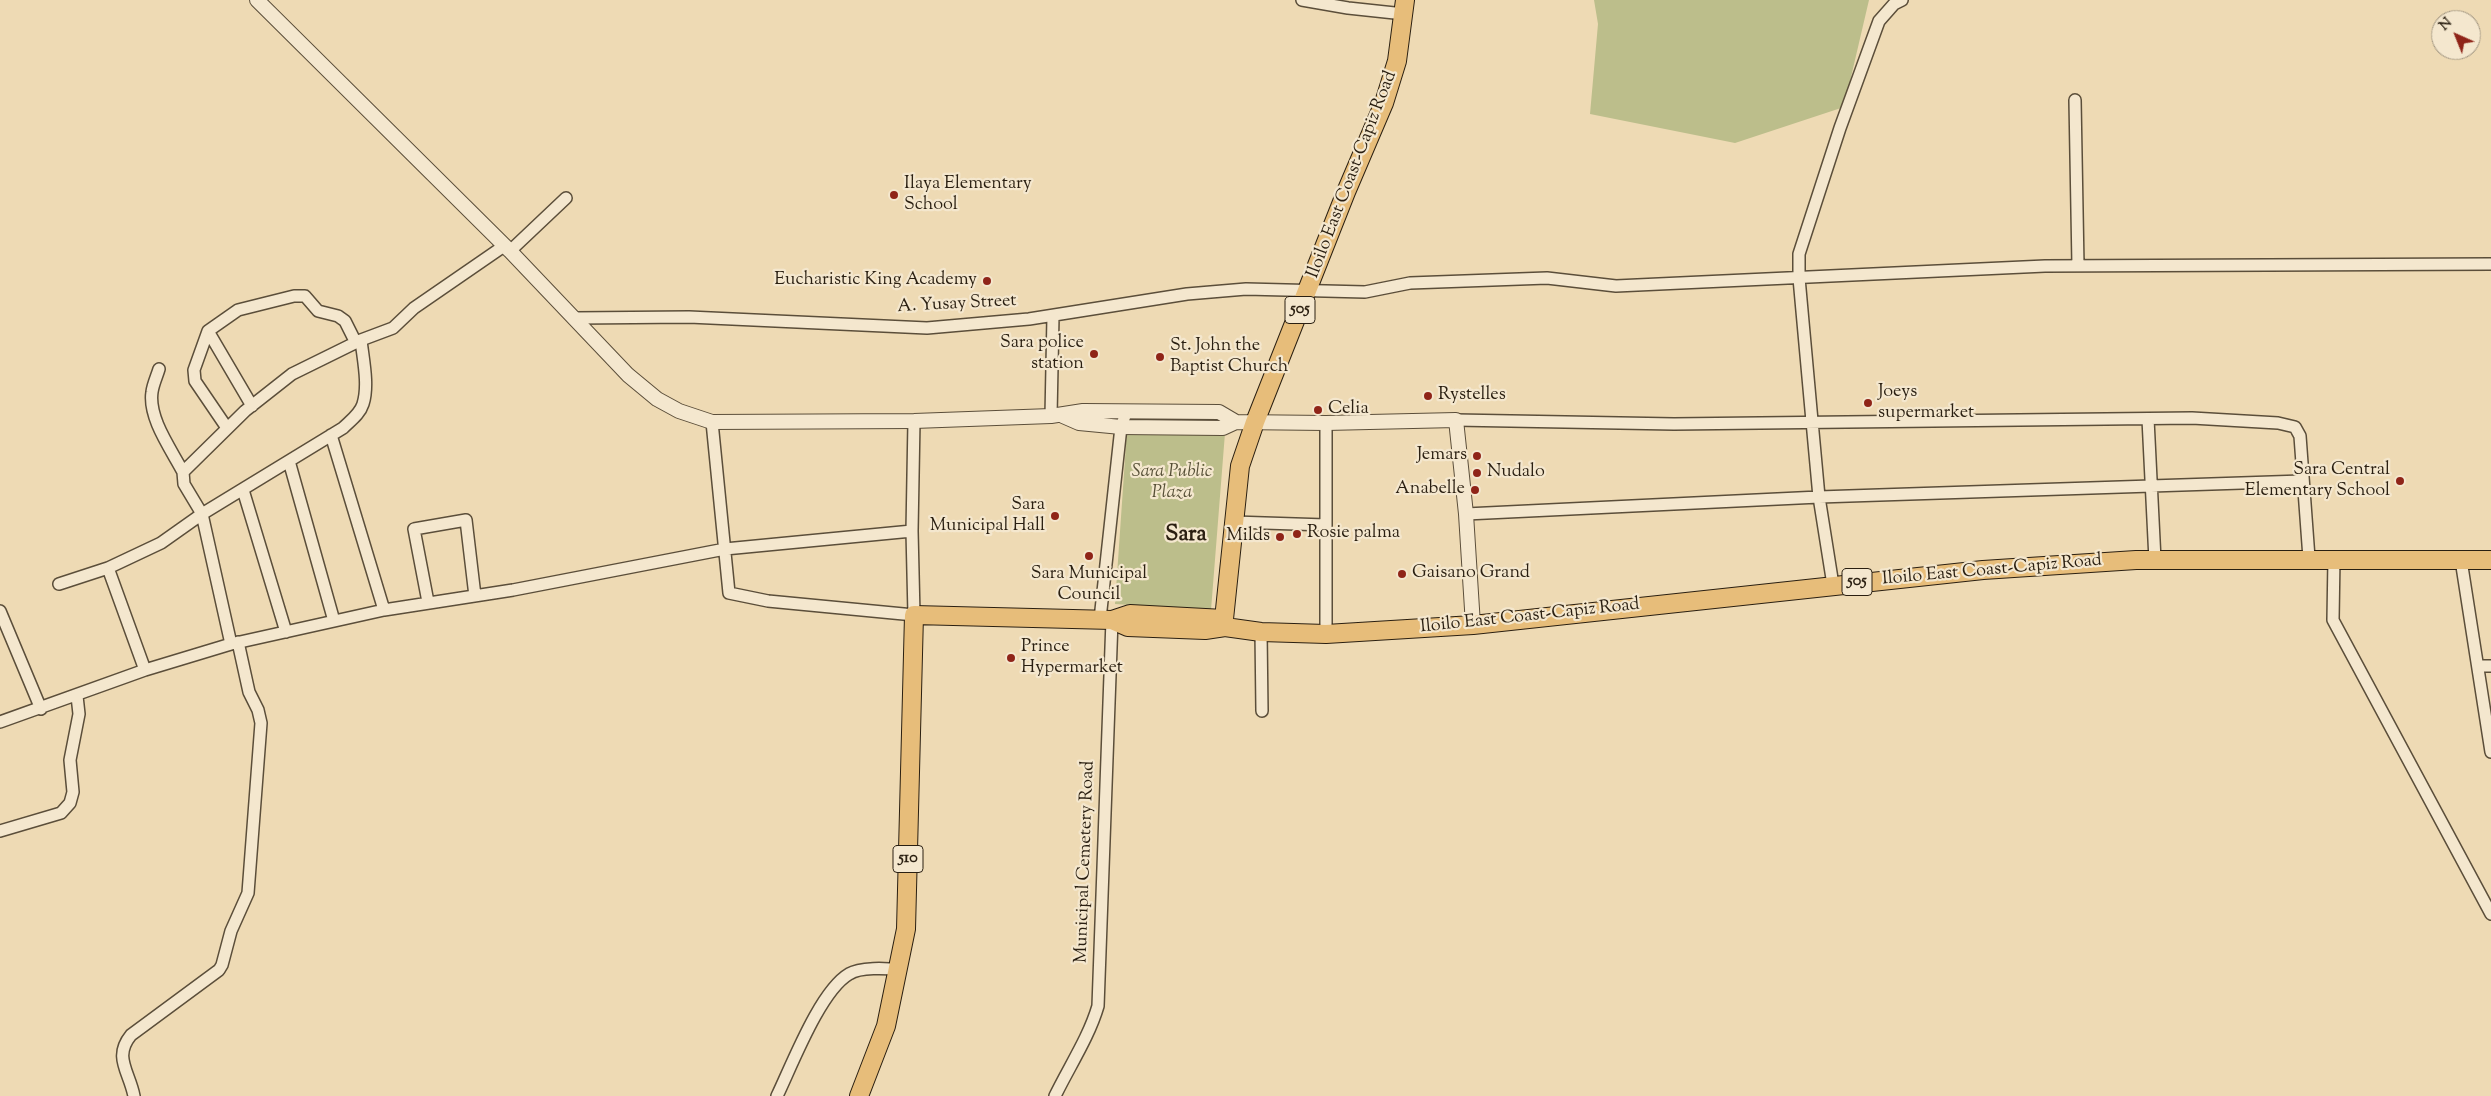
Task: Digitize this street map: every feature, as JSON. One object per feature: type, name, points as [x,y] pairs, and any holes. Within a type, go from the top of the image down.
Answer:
[{"type":"main road","name":"Iloilo East Coast-Capiz Road","points":[[1405,7],[1397,60],[1384,103],[1255,422],[1240,466],[1224,623],[1261,632],[1326,634],[1473,625],[1984,570],[2155,560],[2309,558],[2491,560]]},
{"type":"main road","points":[[914,615],[1106,620],[1128,627],[1205,630],[1224,623]]},
{"type":"main road","name":"510","points":[[859,1096],[886,1026],[906,929],[914,615]]},
{"type":"street","points":[[257,0],[507,248],[576,318],[628,375],[651,395],[679,411],[712,422],[914,421],[1057,416],[1083,411],[1126,413],[1219,412],[1236,422]]},
{"type":"street","points":[[1302,0],[1405,7]]},
{"type":"street","points":[[1833,585],[1819,497],[1799,278],[1800,254],[1840,128],[1879,21],[1894,4],[1902,0]]},
{"type":"street","points":[[2074,100],[2078,266]]},
{"type":"street","points":[[183,472],[227,428],[292,374],[358,342],[393,328],[414,308],[507,248],[566,198]]},
{"type":"street","name":"A. Yusay Street","points":[[576,318],[688,318],[927,328],[1053,316],[1186,294],[1246,289],[1365,292],[1410,283],[1547,278],[1616,286],[2078,266],[2491,264]]},
{"type":"street","points":[[59,584],[108,568],[161,543],[202,514],[331,436],[350,422],[363,404],[365,381],[358,342],[345,321],[338,316],[318,311],[305,296],[294,296],[238,310],[208,331],[194,370],[195,381],[227,428]]},
{"type":"street","points":[[1053,316],[1057,416]]},
{"type":"street","points":[[208,331],[252,406]]},
{"type":"street","points":[[134,1096],[122,1058],[123,1044],[132,1035],[219,970],[231,930],[248,893],[261,723],[258,710],[249,692],[235,643],[202,514],[184,484],[183,472],[155,417],[152,405],[152,392],[159,369]]},
{"type":"street","name":"Municipal Cemetery Road","points":[[1055,1096],[1072,1059],[1093,1024],[1098,1006],[1106,620],[1121,427],[1126,413]]},
{"type":"street","points":[[1057,416],[1079,423],[1121,427],[1223,428],[1236,422],[1326,423],[1456,420],[1674,424],[2192,418],[2278,423],[2295,427],[2300,436],[2309,558]]},
{"type":"street","points":[[2148,419],[2155,560]]},
{"type":"street","points":[[1456,420],[1466,514],[1473,625]]},
{"type":"street","points":[[712,422],[728,594],[914,615],[912,531],[914,421]]},
{"type":"street","points":[[1326,423],[1326,634]]},
{"type":"street","points":[[331,436],[384,610]]},
{"type":"street","points":[[289,461],[334,621]]},
{"type":"street","points":[[1466,514],[1819,497],[2302,481]]},
{"type":"street","points":[[243,490],[286,632]]},
{"type":"street","points":[[428,602],[414,529],[466,520],[475,596]]},
{"type":"street","points":[[1234,522],[1326,525]]},
{"type":"street","points":[[0,722],[41,709],[145,670],[235,643],[384,610],[475,596],[725,549],[912,531]]},
{"type":"street","points":[[2334,558],[2332,620],[2491,914]]},
{"type":"street","points":[[2461,560],[2491,752]]},
{"type":"street","points":[[108,568],[145,670]]},
{"type":"street","points":[[0,613],[41,709]]},
{"type":"street","points":[[1261,632],[1262,711]]},
{"type":"street","points":[[2478,666],[2491,666]]},
{"type":"street","points":[[0,831],[61,812],[70,803],[73,792],[70,760],[79,714],[77,696]]},
{"type":"street","points":[[776,1096],[822,1004],[835,987],[850,973],[881,968],[899,970]]},
{"type":"green space","points":[[1594,0],[1869,0],[1844,107],[1735,143],[1590,114],[1598,24]]},
{"type":"green space","name":"Sara Public Plaza","points":[[1127,430],[1225,433],[1211,610],[1115,604]]},
{"type":"place","name":"Ilaya Elementary School","points":[[894,195]]},
{"type":"place","name":"Eucharistic King Academy","points":[[987,281]]},
{"type":"place","name":"Sara police station","points":[[1094,354]]},
{"type":"place","name":"St. John the Baptist Church","points":[[1160,357]]},
{"type":"place","name":"Rystelles","points":[[1428,396]]},
{"type":"place","name":"Joeys supermarket","points":[[1868,403]]},
{"type":"place","name":"Celia","points":[[1318,410]]},
{"type":"place","name":"Jemars","points":[[1477,456]]},
{"type":"place","name":"Nudalo","points":[[1477,473]]},
{"type":"place","name":"Sara Central Elementary School","points":[[2400,481]]},
{"type":"place","name":"Anabelle","points":[[1475,490]]},
{"type":"place","name":"Sara Municipal Hall","points":[[1055,516]]},
{"type":"place","name":"Rosie palma","points":[[1297,534]]},
{"type":"place","name":"Milds","points":[[1280,537]]},
{"type":"place","name":"Sara Municipal Council","points":[[1089,556]]},
{"type":"place","name":"Gaisano Grand","points":[[1402,574]]},
{"type":"place","name":"Prince Hypermarket","points":[[1011,658]]},
{"type":"district","name":"Sara","points":[[1186,536]]}]
